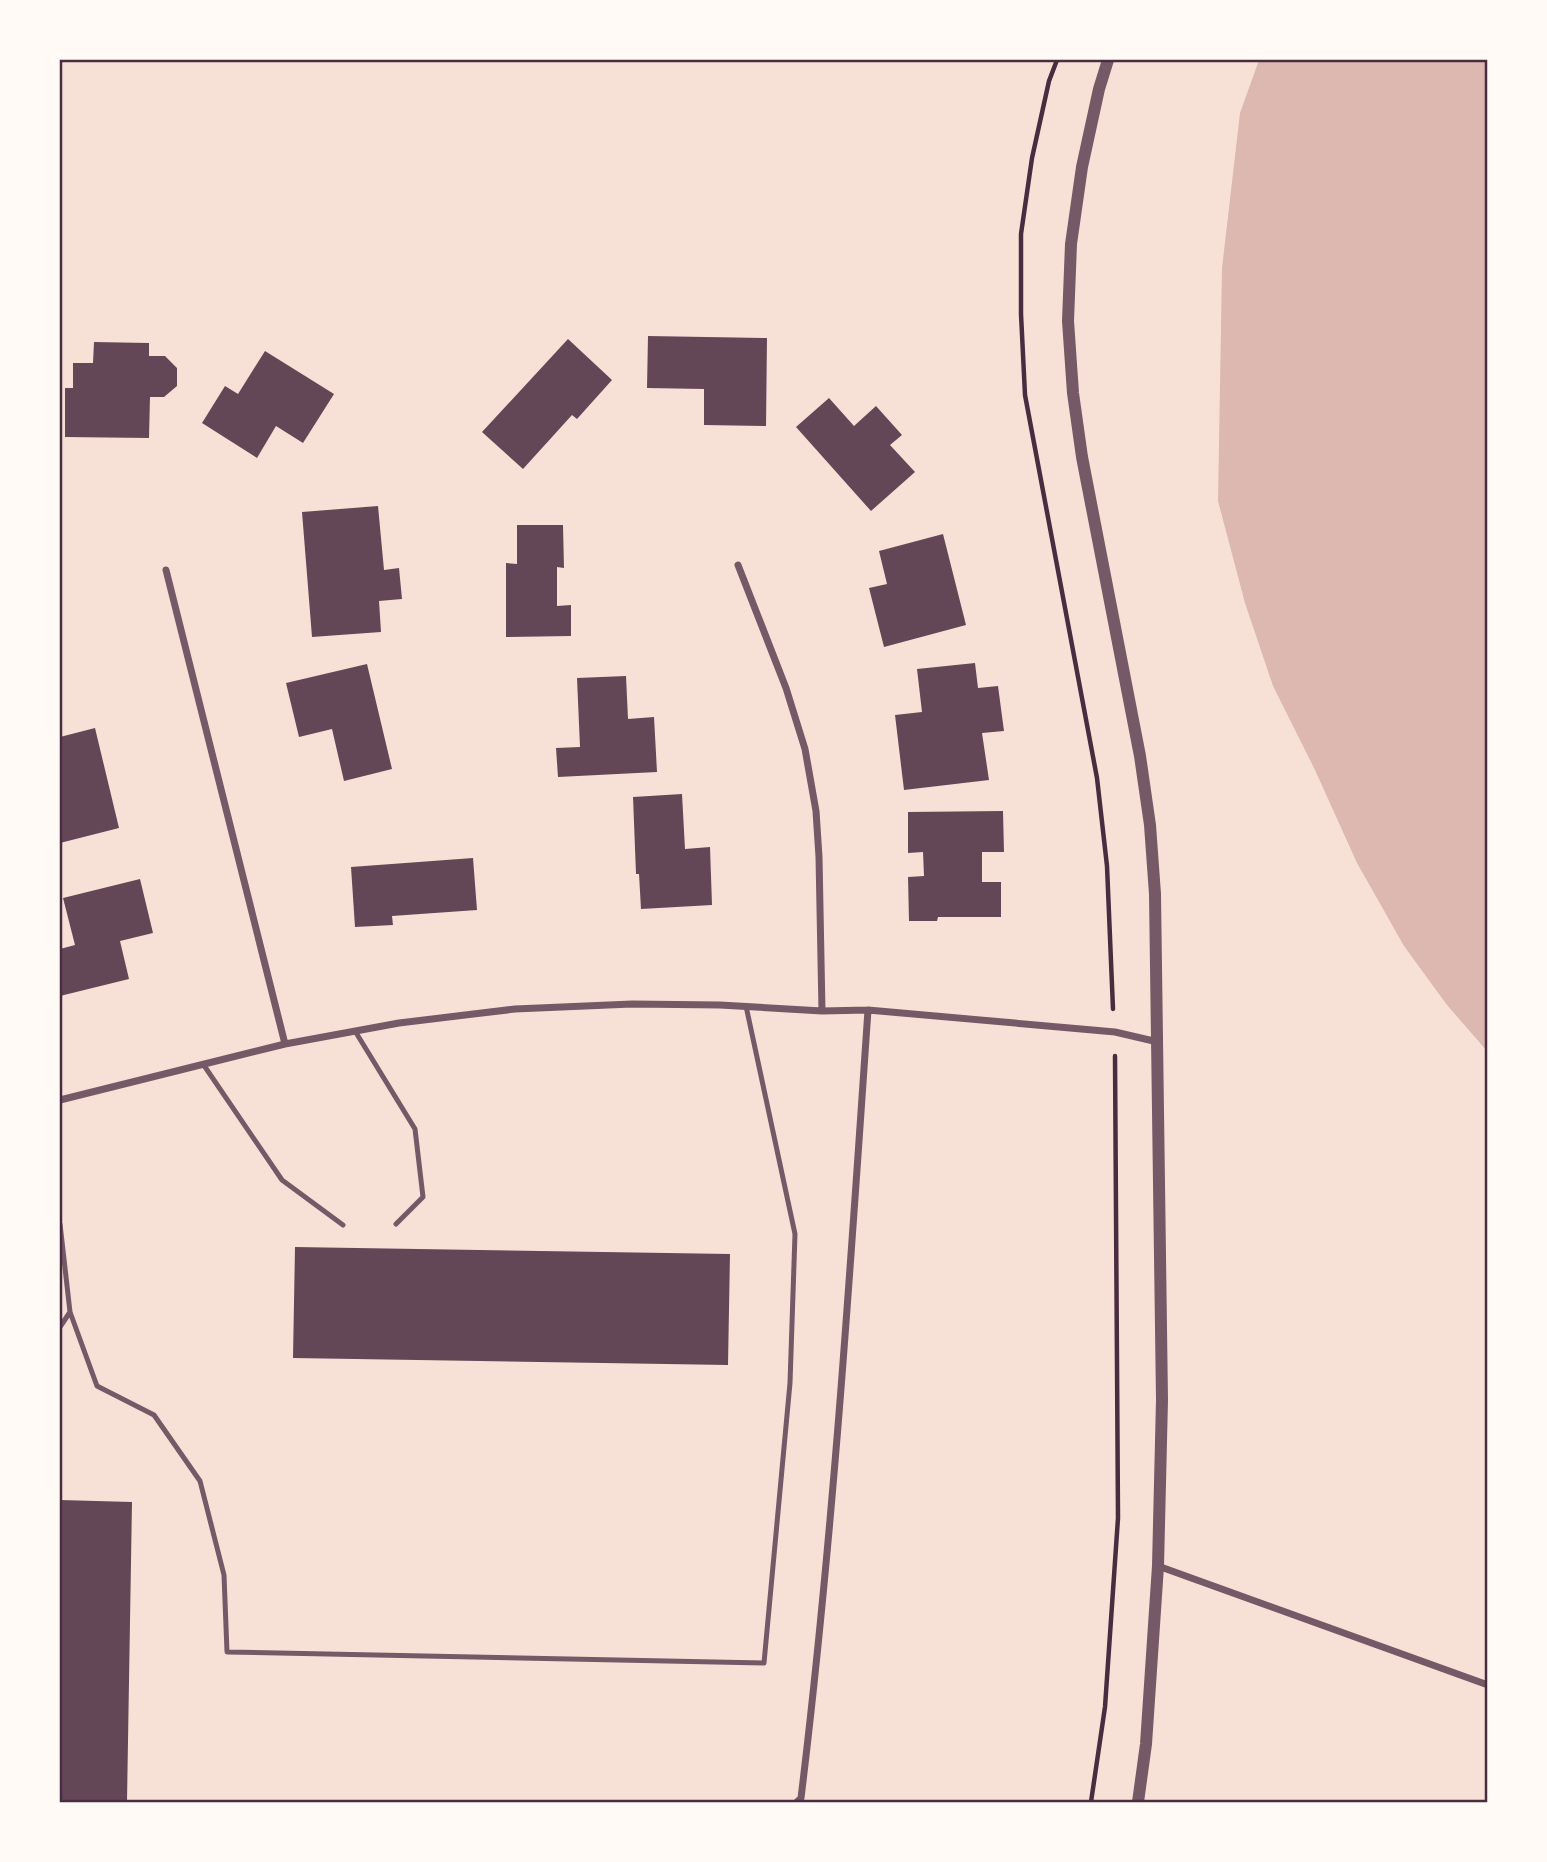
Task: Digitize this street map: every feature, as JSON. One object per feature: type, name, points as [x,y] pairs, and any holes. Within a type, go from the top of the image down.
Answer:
[{"type":"street","points":[[1108,60],[1082,167],[1072,244],[1068,321],[1073,393],[1082,457],[1140,756],[1150,825],[1155,894],[1162,1400],[1158,1566],[1146,1744],[1138,1802]]},
{"type":"street","points":[[737,565],[786,688],[805,749],[816,811],[819,857],[822,1011]]},
{"type":"street","points":[[166,570],[285,1044]]},
{"type":"street","points":[[60,1100],[285,1044],[399,1023],[515,1009],[632,1003],[822,1011],[868,1010],[1115,1032],[1158,1042]]},
{"type":"street","points":[[797,1802],[801,1798],[816,1676],[843,1377],[868,1010]]},
{"type":"street","points":[[1158,1566],[1488,1685]]},
{"type":"lane","points":[[60,1224],[70,1312],[97,1386],[154,1415],[200,1481],[224,1575],[227,1652],[764,1663],[790,1384],[796,1234],[746,1006]]},
{"type":"lane","points":[[355,1031],[415,1129],[423,1197],[396,1224]]},
{"type":"lane","points":[[202,1064],[282,1180],[343,1225]]},
{"type":"lane","points":[[60,1327],[70,1312]]},
{"type":"path","points":[[1057,60],[1049,81],[1035,145],[1021,234],[1021,314],[1025,396],[1097,778],[1107,866],[1115,1032],[1118,1518],[1105,1707],[1091,1802]]},
{"type":"shaded area","points":[[1259,60],[1487,60],[1487,1051],[1447,1005],[1404,946],[1357,863],[1273,686],[1245,603],[1218,501],[1222,268],[1240,113]]},
{"type":"building","points":[[648,336],[767,338],[766,426],[704,425],[704,389],[647,388]]},
{"type":"building","points":[[568,339],[612,380],[577,419],[572,415],[523,469],[482,432]]},
{"type":"building","points":[[94,342],[149,343],[149,356],[165,356],[177,368],[177,386],[164,397],[150,397],[149,438],[65,437],[65,388],[73,388],[73,363],[93,363]]},
{"type":"building","points":[[265,351],[334,394],[303,443],[276,426],[257,458],[202,423],[225,386],[238,394]]},
{"type":"building","points":[[829,398],[854,426],[876,406],[902,435],[890,445],[915,472],[871,511],[796,427]]},
{"type":"building","points":[[378,506],[384,570],[399,568],[402,599],[379,601],[381,632],[312,637],[302,512]]},
{"type":"building","points":[[517,525],[563,525],[564,568],[557,567],[557,606],[571,605],[571,636],[506,637],[506,563],[517,564]]},
{"type":"building","points":[[943,534],[966,625],[884,647],[869,588],[887,584],[879,551]]},
{"type":"building","points":[[975,663],[978,688],[998,686],[1004,731],[982,733],[989,780],[904,790],[895,715],[922,712],[917,669]]},
{"type":"building","points":[[367,664],[392,769],[344,781],[332,729],[299,737],[286,683]]},
{"type":"building","points":[[626,676],[628,719],[654,717],[657,772],[558,777],[556,748],[580,747],[577,678]]},
{"type":"building","points":[[95,728],[119,828],[60,843],[60,737]]},
{"type":"building","points":[[682,794],[685,849],[710,847],[712,905],[641,909],[639,874],[636,874],[633,797]]},
{"type":"building","points":[[1003,811],[1004,852],[982,852],[982,882],[1001,882],[1001,917],[938,917],[937,921],[909,921],[908,877],[924,876],[923,852],[908,853],[908,812]]},
{"type":"building","points":[[473,858],[477,910],[392,916],[393,925],[355,927],[351,867]]},
{"type":"building","points":[[140,879],[153,933],[120,941],[129,979],[60,996],[60,949],[75,945],[63,898]]},
{"type":"building","points":[[295,1247],[730,1254],[728,1365],[293,1358]]},
{"type":"building","points":[[60,1500],[132,1502],[127,1802],[60,1802]]}]
